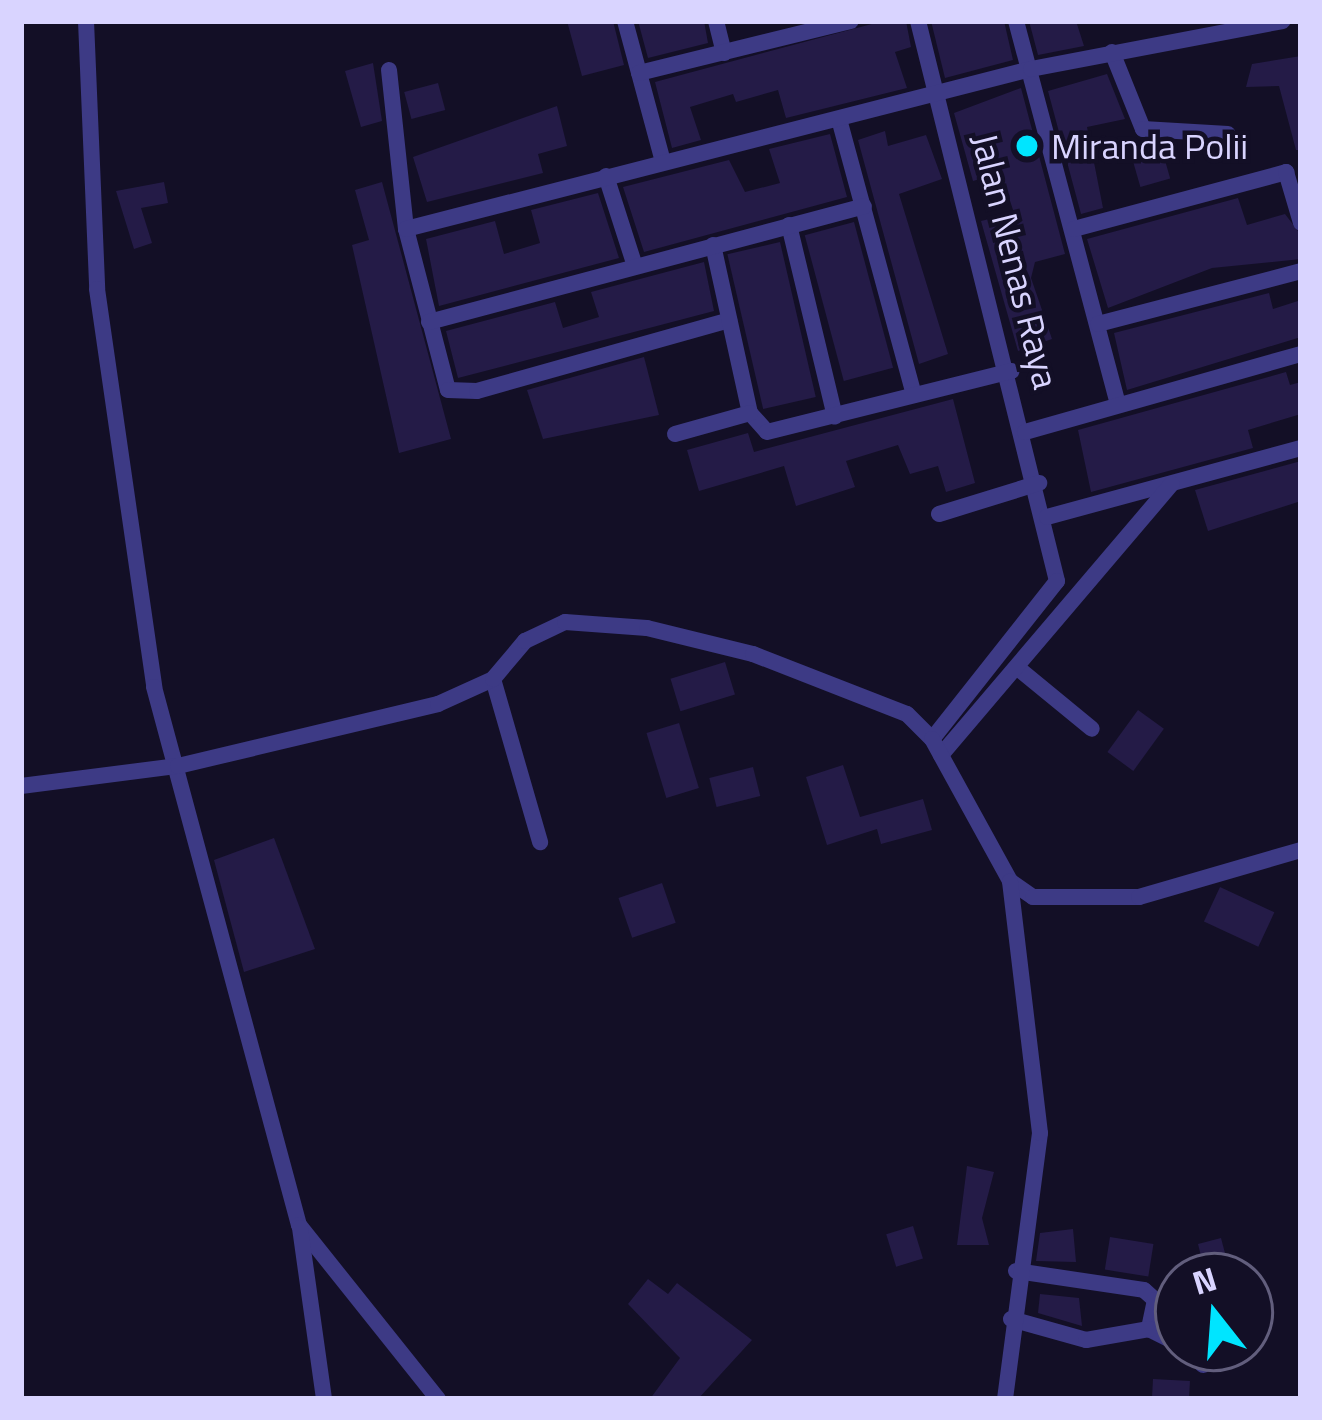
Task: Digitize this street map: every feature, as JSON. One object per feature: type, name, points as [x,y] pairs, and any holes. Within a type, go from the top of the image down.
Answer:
[{"type":"street","points":[[86,21],[97,289],[138,610],[299,1225],[324,1399]]},
{"type":"street","points":[[626,21],[663,162]]},
{"type":"street","points":[[716,21],[724,53]]},
{"type":"street","points":[[639,73],[851,21]]},
{"type":"street","name":"Jalan Nenas Raya","points":[[918,21],[1039,483],[1057,581]]},
{"type":"street","points":[[1016,21],[1118,401]]},
{"type":"street","points":[[406,229],[1031,69],[1282,21]]},
{"type":"street","points":[[1112,52],[1143,129],[1228,134]]},
{"type":"street","points":[[389,70],[406,229],[443,379],[458,393],[729,320]]},
{"type":"street","points":[[839,118],[914,395]]},
{"type":"street","points":[[1074,230],[1286,172],[1301,223]]},
{"type":"street","points":[[606,176],[634,263]]},
{"type":"street","points":[[429,322],[634,263],[864,206]]},
{"type":"street","points":[[789,225],[836,417]]},
{"type":"street","points":[[713,245],[750,413],[767,433],[1011,371]]},
{"type":"street","points":[[1098,324],[1301,271]]},
{"type":"street","points":[[1025,433],[1118,401],[1301,355]]},
{"type":"street","points":[[675,434],[750,413]]},
{"type":"street","points":[[1047,517],[1301,448]]},
{"type":"street","points":[[939,514],[1039,483]]},
{"type":"street","points":[[937,747],[1019,669],[1076,593],[1172,484]]},
{"type":"street","points":[[937,747],[1057,581],[1076,593]]},
{"type":"street","points":[[21,786],[178,766],[358,728],[493,679],[525,641],[565,622],[647,628],[753,654],[908,714],[937,747],[1010,881],[1040,1133],[1016,1270],[1005,1399]]},
{"type":"street","points":[[1019,669],[1092,729]]},
{"type":"street","points":[[493,679],[540,842]]},
{"type":"street","points":[[1010,881],[1033,897],[1139,897],[1301,850]]},
{"type":"street","points":[[299,1225],[438,1399]]},
{"type":"street","points":[[1016,1270],[1144,1290],[1155,1300],[1148,1329]]},
{"type":"street","points":[[1011,1319],[1086,1340],[1148,1329],[1154,1332]]},
{"type":"building","points":[[567,21],[613,21],[624,65],[582,76]]},
{"type":"building","points":[[638,21],[704,21],[708,43],[648,58]]},
{"type":"building","points":[[883,21],[906,21],[911,47],[895,52],[907,88],[786,118],[778,90],[736,102],[733,94],[690,107],[701,140],[672,148],[655,82]]},
{"type":"building","points":[[931,21],[1004,21],[1013,60],[945,78]]},
{"type":"building","points":[[1029,21],[1076,21],[1084,46],[1038,55]]},
{"type":"building","points":[[1301,56],[1301,150],[1296,150],[1279,86],[1246,87],[1252,64]]},
{"type":"building","points":[[373,63],[382,121],[361,127],[345,71]]},
{"type":"building","points":[[1107,74],[1125,119],[1087,127],[1103,208],[1081,214],[1048,91]]},
{"type":"building","points":[[438,83],[445,110],[411,119],[404,92]]},
{"type":"building","points":[[1021,88],[1065,254],[1035,262],[1031,278],[1052,339],[1018,351],[981,221],[1014,213],[1001,173],[973,181],[954,113]]},
{"type":"building","points":[[557,106],[567,146],[538,154],[543,173],[427,202],[413,157]]},
{"type":"building","points":[[885,131],[888,146],[926,135],[942,179],[899,194],[948,354],[919,364],[858,140]]},
{"type":"building","points":[[830,134],[847,197],[644,252],[623,187],[729,160],[745,192],[780,183],[769,149]]},
{"type":"building","points":[[1160,143],[1170,179],[1140,187],[1130,152]]},
{"type":"building","points":[[164,182],[168,203],[141,208],[152,243],[134,249],[116,191]]},
{"type":"building","points":[[382,182],[451,439],[399,453],[352,245],[369,240],[355,190]]},
{"type":"building","points":[[598,193],[619,258],[439,306],[426,239],[495,221],[504,254],[540,243],[531,210]]},
{"type":"building","points":[[1238,198],[1247,225],[1285,214],[1301,235],[1301,259],[1212,268],[1108,308],[1087,239]]},
{"type":"building","points":[[854,222],[893,368],[844,381],[805,235]]},
{"type":"building","points":[[780,242],[816,397],[763,409],[727,254]]},
{"type":"building","points":[[704,262],[714,311],[458,378],[446,331],[555,302],[563,328],[599,317],[591,292]]},
{"type":"building","points":[[1269,293],[1273,309],[1301,300],[1301,337],[1127,390],[1114,333]]},
{"type":"building","points":[[644,357],[659,415],[543,439],[527,390]]},
{"type":"building","points":[[1286,372],[1290,385],[1301,382],[1301,414],[1248,430],[1253,448],[1091,492],[1078,430]]},
{"type":"building","points":[[953,399],[975,483],[946,492],[938,466],[910,474],[898,445],[846,461],[855,487],[796,506],[784,466],[699,491],[687,450],[748,433],[754,452]]},
{"type":"building","points":[[1301,461],[1301,501],[1208,531],[1195,490]]},
{"type":"building","points":[[725,662],[735,695],[680,711],[670,679]]},
{"type":"building","points":[[1138,710],[1164,729],[1133,771],[1107,752]]},
{"type":"building","points":[[679,723],[699,788],[666,798],[646,733]]},
{"type":"building","points":[[843,765],[860,817],[923,799],[932,830],[881,844],[877,829],[827,845],[806,777]]},
{"type":"building","points":[[753,767],[760,796],[717,807],[709,778]]},
{"type":"building","points":[[274,838],[315,949],[244,972],[214,860]]},
{"type":"building","points":[[662,883],[676,923],[632,938],[619,898]]},
{"type":"building","points":[[1220,887],[1274,912],[1258,947],[1204,921]]},
{"type":"building","points":[[967,1166],[994,1172],[982,1218],[989,1245],[957,1245]]},
{"type":"building","points":[[913,1226],[923,1259],[896,1267],[886,1234]]},
{"type":"building","points":[[1073,1229],[1076,1262],[1036,1261],[1040,1233]]},
{"type":"building","points":[[1110,1237],[1153,1244],[1148,1276],[1105,1270]]},
{"type":"building","points":[[1221,1238],[1225,1252],[1200,1252],[1198,1244]]},
{"type":"building","points":[[648,1279],[668,1294],[677,1283],[752,1340],[698,1399],[650,1399],[680,1358],[628,1304]]},
{"type":"building","points":[[1040,1294],[1079,1298],[1082,1326],[1038,1313]]},
{"type":"building","points":[[1153,1379],[1190,1381],[1189,1399],[1152,1399]]},
{"type":"place","name":"Miranda Polii","points":[[1027,146]]}]
